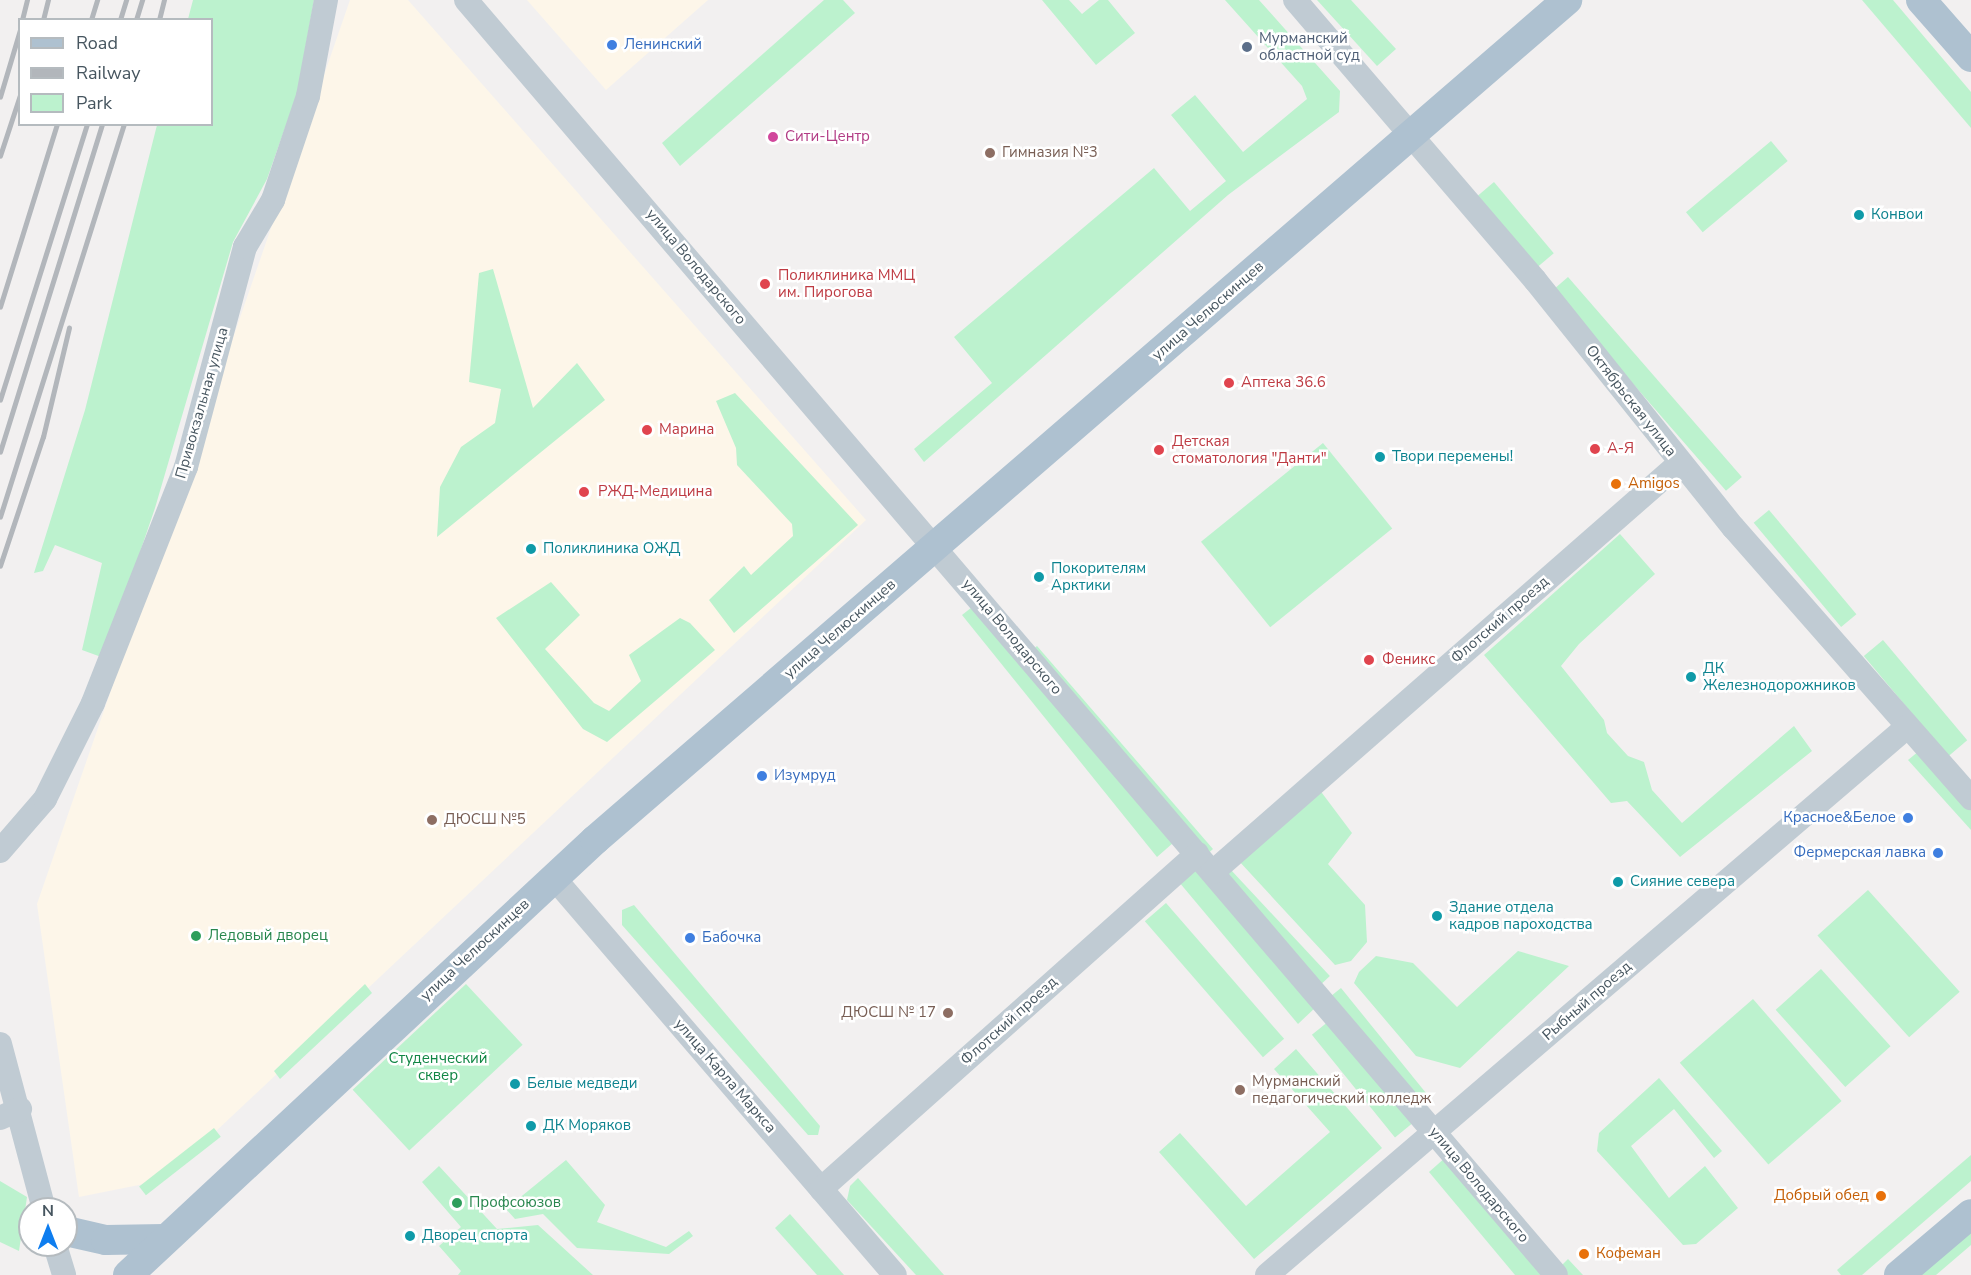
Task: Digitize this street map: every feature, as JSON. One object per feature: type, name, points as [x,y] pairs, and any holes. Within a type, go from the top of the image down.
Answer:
[{"type":"main road","name":"улица Челюскинцев","points":[[128,1275],[554,878],[1567,0]]},
{"type":"main road","points":[[1921,0],[1971,57]]},
{"type":"main road","points":[[1899,1275],[1971,1214]]},
{"type":"main road","points":[[78,1234],[106,1240],[164,1239]]},
{"type":"street","name":"Привокзальная улица","points":[[0,851],[45,799],[93,703],[186,467],[245,247],[273,200],[308,96],[326,0]]},
{"type":"street","name":"улица Володарского","points":[[466,0],[1556,1275]]},
{"type":"street","name":"Октябрьская улица","points":[[1295,0],[1535,280],[1680,463],[1971,798]]},
{"type":"street","name":"Флотский проезд","points":[[1213,872],[1680,463]]},
{"type":"street","name":"Рыбный проезд","points":[[1267,1275],[1907,727]]},
{"type":"street","name":"Флотский проезд","points":[[821,1189],[1197,854]]},
{"type":"street","name":"улица Карла Маркса","points":[[554,878],[895,1275]]},
{"type":"street","points":[[0,1044],[10,1114],[40,1197]]},
{"type":"street","points":[[59,1257],[64,1275]]},
{"type":"shaded area","points":[[350,0],[408,0],[866,520],[164,1180],[79,1197],[37,904]]},
{"type":"shaded area","name":"Ленинский","points":[[527,0],[708,0],[606,90]]},
{"type":"green space","points":[[193,0],[314,0],[297,94],[267,179],[233,242],[155,508],[104,658],[82,650],[102,563],[55,545],[43,571],[34,573],[85,410],[157,126],[213,126],[213,18],[188,18]]},
{"type":"green space","points":[[824,0],[843,0],[855,13],[680,166],[662,143]]},
{"type":"green space","points":[[1042,0],[1069,0],[1082,14],[1099,0],[1108,0],[1135,33],[1096,65]]},
{"type":"green space","points":[[1225,0],[1259,0],[1340,91],[1339,112],[1228,195],[924,462],[914,449],[992,383],[954,337],[1154,168],[1190,211],[1226,181],[1171,115],[1195,95],[1243,152],[1307,99],[1302,86]]},
{"type":"green space","points":[[1317,0],[1351,0],[1396,49],[1377,66]]},
{"type":"green space","points":[[1862,0],[1893,0],[1971,92],[1971,128]]},
{"type":"green space","points":[[1771,141],[1788,161],[1703,232],[1686,212]]},
{"type":"green space","points":[[1494,182],[1554,253],[1537,267],[1477,196]]},
{"type":"green space","points":[[493,269],[533,408],[577,363],[605,400],[437,537],[440,487],[461,447],[495,423],[501,389],[469,382],[479,273]]},
{"type":"green space","points":[[1568,277],[1742,477],[1726,491],[1552,291]]},
{"type":"green space","points":[[735,393],[858,525],[734,633],[709,600],[744,566],[751,575],[793,536],[792,524],[737,465],[736,448],[716,401]]},
{"type":"green space","points":[[1323,443],[1392,528],[1270,627],[1201,542]]},
{"type":"green space","points":[[1769,510],[1856,614],[1841,627],[1754,523]]},
{"type":"green space","points":[[1620,534],[1655,574],[1579,644],[1561,666],[1604,720],[1607,733],[1628,756],[1644,762],[1652,790],[1682,823],[1794,726],[1812,751],[1680,857],[1627,801],[1611,803],[1484,655]]},
{"type":"green space","points":[[551,582],[580,615],[545,649],[594,703],[609,711],[641,681],[629,655],[680,618],[690,623],[715,650],[607,742],[583,729],[496,618]]},
{"type":"green space","points":[[976,604],[1173,843],[1157,857],[962,615]]},
{"type":"green space","points":[[1883,640],[1967,740],[1948,756],[1864,656]]},
{"type":"green space","points":[[1037,646],[1213,849],[1204,857],[1031,651]]},
{"type":"green space","points":[[1919,751],[1971,810],[1971,830],[1908,760]]},
{"type":"green space","points":[[1319,789],[1352,833],[1328,864],[1365,905],[1367,942],[1351,961],[1335,965],[1238,860]]},
{"type":"green space","points":[[1195,869],[1317,1006],[1298,1024],[1179,882]]},
{"type":"green space","points":[[1231,870],[1330,976],[1319,986],[1220,880]]},
{"type":"green space","points":[[1868,890],[1960,992],[1909,1037],[1817,936]]},
{"type":"green space","points":[[1166,903],[1284,1039],[1263,1057],[1145,921]]},
{"type":"green space","points":[[634,905],[820,1126],[818,1135],[808,1135],[622,925],[622,910]]},
{"type":"green space","points":[[1518,951],[1569,966],[1460,1068],[1416,1056],[1354,983],[1359,972],[1376,956],[1413,963],[1457,1007]]},
{"type":"green space","points":[[1821,969],[1891,1046],[1845,1087],[1776,1010]]},
{"type":"green space","points":[[365,984],[372,993],[280,1079],[274,1071]]},
{"type":"green space","name":"Студенческий сквер","points":[[466,984],[523,1045],[409,1150],[353,1090]]},
{"type":"green space","points":[[1341,988],[1427,1094],[1414,1104],[1329,998]]},
{"type":"green space","points":[[1753,999],[1842,1101],[1768,1165],[1680,1063]]},
{"type":"green space","points":[[1329,1021],[1412,1124],[1395,1137],[1312,1035]]},
{"type":"green space","points":[[1296,1049],[1382,1148],[1254,1259],[1159,1152],[1180,1133],[1246,1206],[1330,1132],[1274,1069]]},
{"type":"green space","points":[[1659,1078],[1722,1151],[1714,1158],[1674,1109],[1631,1146],[1669,1198],[1705,1166],[1738,1208],[1696,1244],[1683,1245],[1597,1151],[1599,1133]]},
{"type":"green space","points":[[214,1128],[221,1137],[146,1195],[139,1186]]},
{"type":"green space","points":[[1971,1155],[1971,1181],[1862,1275],[1841,1275],[1837,1270]]},
{"type":"green space","points":[[1446,1157],[1545,1275],[1515,1275],[1429,1172]]},
{"type":"green space","points":[[566,1160],[605,1205],[597,1222],[666,1247],[689,1231],[693,1236],[669,1254],[577,1248],[543,1214],[515,1219],[506,1209]]},
{"type":"green space","name":"Профсоюзов","points":[[439,1166],[497,1229],[538,1225],[593,1275],[458,1275],[461,1271],[439,1246],[461,1227],[422,1182]]},
{"type":"green space","points":[[858,1178],[944,1275],[916,1275],[847,1200],[850,1186]]},
{"type":"green space","points":[[0,1181],[27,1197],[18,1197],[18,1251],[0,1242]]},
{"type":"green space","points":[[790,1214],[844,1275],[817,1275],[775,1228]]},
{"type":"green space","points":[[1971,1228],[1971,1245],[1936,1275],[1916,1275]]},
{"type":"green space","points":[[1568,1259],[1583,1275],[1566,1275],[1559,1268]]},
{"type":"railway","points":[[22,18],[27,0]]},
{"type":"railway","points":[[44,18],[48,0]]},
{"type":"railway","points":[[92,18],[97,0]]},
{"type":"railway","points":[[121,18],[126,0]]},
{"type":"railway","points":[[137,18],[142,0]]},
{"type":"railway","points":[[160,18],[164,0]]},
{"type":"railway","points":[[0,97],[18,37]]},
{"type":"railway","points":[[0,156],[18,101]]},
{"type":"railway","points":[[0,307],[56,126]]},
{"type":"railway","points":[[0,400],[86,126]]},
{"type":"railway","points":[[0,452],[101,126]]},
{"type":"railway","points":[[0,517],[123,126]]},
{"type":"railway","points":[[0,566],[43,437],[69,328]]},
{"type":"place","name":"Ленинский","points":[[612,45]]},
{"type":"place","name":"Мурманский областной суд","points":[[1247,47]]},
{"type":"place","name":"Сити-Центр","points":[[773,137]]},
{"type":"place","name":"Гимназия №3","points":[[990,153]]},
{"type":"place","name":"Конвои","points":[[1859,215]]},
{"type":"place","name":"Поликлиника ММЦ им. Пирогова","points":[[765,284]]},
{"type":"place","name":"Аптека 36.6","points":[[1229,383]]},
{"type":"place","name":"Марина","points":[[647,430]]},
{"type":"place","name":"А-Я","points":[[1595,449]]},
{"type":"place","name":"Детская стоматология \"Данти\"","points":[[1159,450]]},
{"type":"place","name":"Твори перемены!","points":[[1380,457]]},
{"type":"place","name":"Amigos","points":[[1616,484]]},
{"type":"place","name":"РЖД-Медицина","points":[[584,492]]},
{"type":"place","name":"Поликлиника ОЖД","points":[[531,549]]},
{"type":"place","name":"Покорителям Арктики","points":[[1039,577]]},
{"type":"place","name":"Феникс","points":[[1369,660]]},
{"type":"place","name":"ДК Железнодорожников","points":[[1691,677]]},
{"type":"place","name":"Изумруд","points":[[762,776]]},
{"type":"place","name":"Красное&Белое","points":[[1908,818]]},
{"type":"place","name":"ДЮСШ №5","points":[[432,820]]},
{"type":"place","name":"Фермерская лавка","points":[[1938,853]]},
{"type":"place","name":"Сияние севера","points":[[1618,882]]},
{"type":"place","name":"Здание отдела кадров пароходства","points":[[1437,916]]},
{"type":"place","name":"Ледовый дворец","points":[[196,936]]},
{"type":"place","name":"Бабочка","points":[[690,938]]},
{"type":"place","name":"ДЮСШ № 17","points":[[948,1013]]},
{"type":"place","name":"Белые медведи","points":[[515,1084]]},
{"type":"place","name":"Мурманский педагогический колледж","points":[[1240,1090]]},
{"type":"place","name":"ДК Моряков","points":[[531,1126]]},
{"type":"place","name":"Добрый обед","points":[[1881,1196]]},
{"type":"place","name":"Профсоюзов","points":[[457,1203]]},
{"type":"place","name":"Дворец спорта","points":[[410,1236]]},
{"type":"place","name":"Кофеман","points":[[1584,1254]]}]
